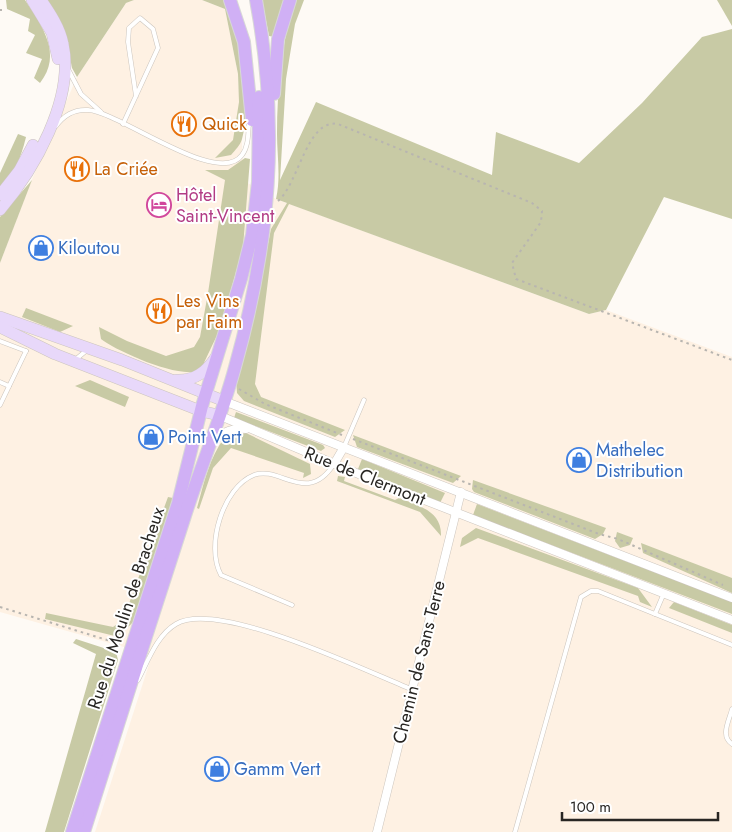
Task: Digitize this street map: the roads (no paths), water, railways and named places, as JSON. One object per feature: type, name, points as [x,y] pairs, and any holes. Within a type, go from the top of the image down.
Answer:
[{"type":"main road","points":[[0,195],[15,178],[28,156],[52,104],[57,84],[58,58],[54,39],[32,0]]},
{"type":"main road","points":[[0,210],[25,177],[36,157],[63,93],[65,57],[58,29],[41,0]]},
{"type":"main road","points":[[230,0],[242,35],[250,92],[253,158],[249,247]]},
{"type":"main road","points":[[248,0],[258,74],[260,138],[258,182],[249,247]]},
{"type":"main road","points":[[256,0],[264,54],[271,151]]},
{"type":"main road","points":[[271,151],[277,46],[290,0]]},
{"type":"main road","name":"Rue du Moulin de Bracheux","points":[[84,832],[203,460],[236,366],[254,286],[267,210],[271,151]]},
{"type":"main road","name":"Rue du Moulin de Bracheux","points":[[72,832],[182,489],[201,411],[249,247]]},
{"type":"main road","name":"Rue de Clermont","points":[[0,317],[88,348],[224,401]]},
{"type":"main road","name":"Rue de Clermont","points":[[0,327],[28,347],[73,362],[201,411],[218,415]]},
{"type":"main road","points":[[171,380],[186,380],[199,376],[210,366],[220,351]]},
{"type":"street","name":"Rue de Clermont","points":[[224,401],[732,598]]},
{"type":"street","name":"Rue de Clermont","points":[[218,415],[334,464],[732,620]]},
{"type":"street","points":[[203,460],[223,433],[243,429],[256,432]]},
{"type":"street","points":[[334,464],[344,447]]},
{"type":"street","name":"Chemin de Sans Terre","points":[[377,832],[461,492]]},
{"type":"lane","points":[[123,124],[136,96],[158,48],[153,29],[140,18],[129,28],[128,42],[136,96]]},
{"type":"lane","points":[[65,57],[78,90],[103,113],[205,161],[225,164],[243,155],[248,136],[250,92]]},
{"type":"lane","points":[[36,157],[56,126],[68,114],[82,110],[103,113]]},
{"type":"lane","points":[[0,341],[28,347],[0,405]]},
{"type":"lane","points":[[73,362],[83,356],[88,348]]},
{"type":"lane","points":[[0,382],[9,386]]},
{"type":"lane","points":[[344,447],[364,400]]},
{"type":"lane","points":[[292,605],[221,575],[214,547],[215,537],[231,495],[239,484],[254,475],[262,473],[299,483],[318,480],[327,474],[334,464]]},
{"type":"lane","points":[[515,832],[582,597],[591,591],[598,591],[732,645]]},
{"type":"lane","points":[[655,614],[664,593]]},
{"type":"lane","points":[[124,706],[156,645],[170,628],[187,620],[218,619],[256,627],[413,690]]},
{"type":"lane","points":[[732,709],[725,735],[726,740],[732,744]]},
{"type":"place","name":"Quick","points":[[184,124]]},
{"type":"place","name":"La Criée","points":[[77,169]]},
{"type":"place","name":"Hôtel Saint-Vincent","points":[[159,205]]},
{"type":"place","name":"Kiloutou","points":[[41,248]]},
{"type":"place","name":"Les Vins par Faim","points":[[159,311]]},
{"type":"place","name":"Point Vert","points":[[151,437]]},
{"type":"place","name":"Mathelec Distribution","points":[[579,460]]},
{"type":"place","name":"Gamm Vert","points":[[217,769]]}]
